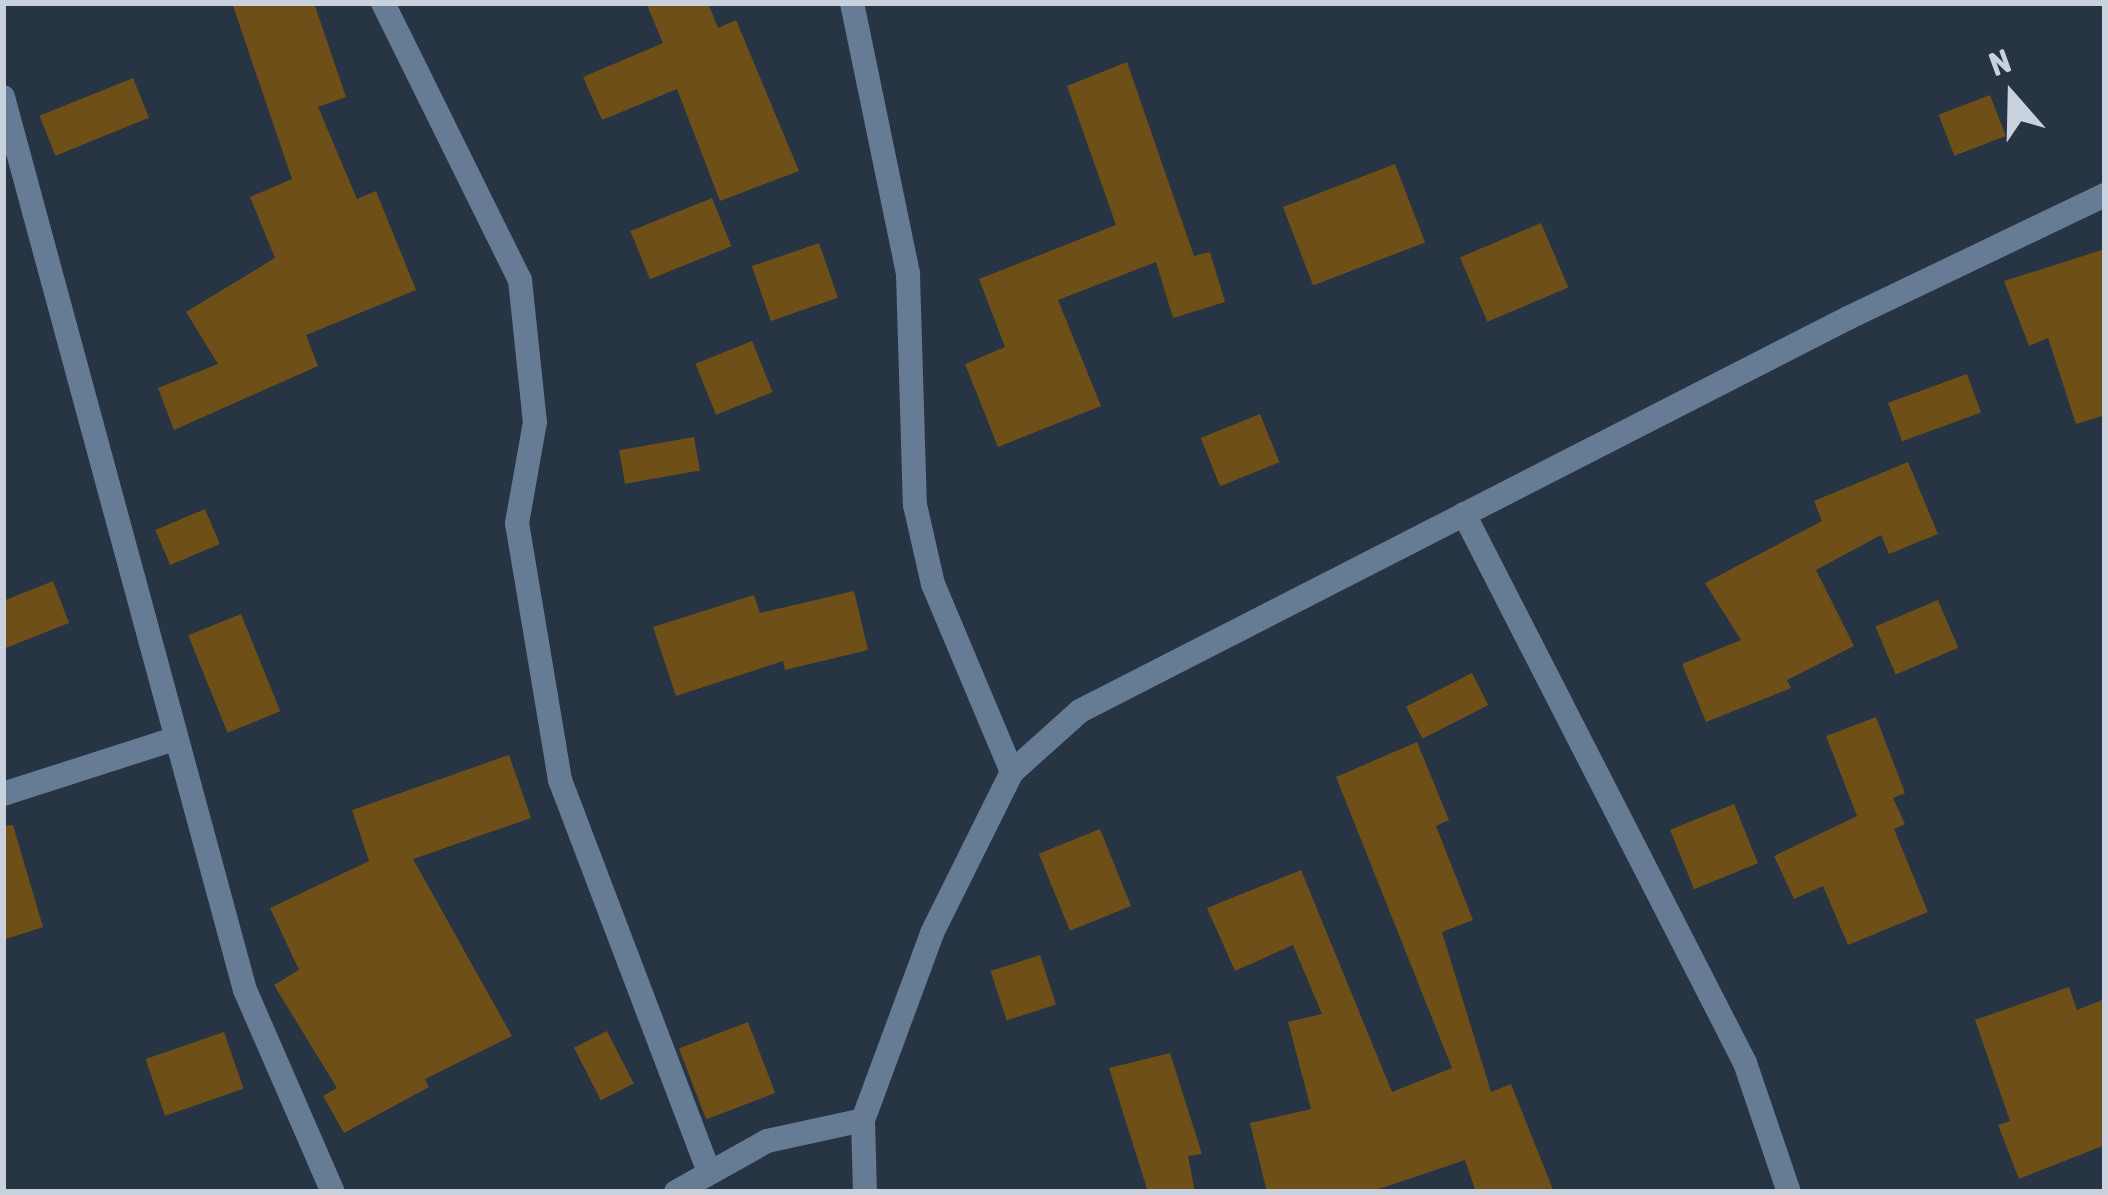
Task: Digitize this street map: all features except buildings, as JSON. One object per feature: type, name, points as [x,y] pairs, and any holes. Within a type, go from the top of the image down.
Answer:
[{"type":"street","points":[[383,3],[520,280],[535,422],[517,523],[560,780],[708,1171]]},
{"type":"street","points":[[852,3],[908,274],[915,505],[933,584],[1012,772]]},
{"type":"street","points":[[3,97],[245,990],[333,1192]]},
{"type":"street","points":[[865,1192],[863,1120],[932,933],[1012,772],[1080,711],[2105,195]]},
{"type":"street","points":[[1464,514],[1745,1063],[1789,1192]]},
{"type":"street","points":[[3,794],[174,739]]},
{"type":"street","points":[[676,1192],[708,1171],[812,1126],[863,1120]]}]
